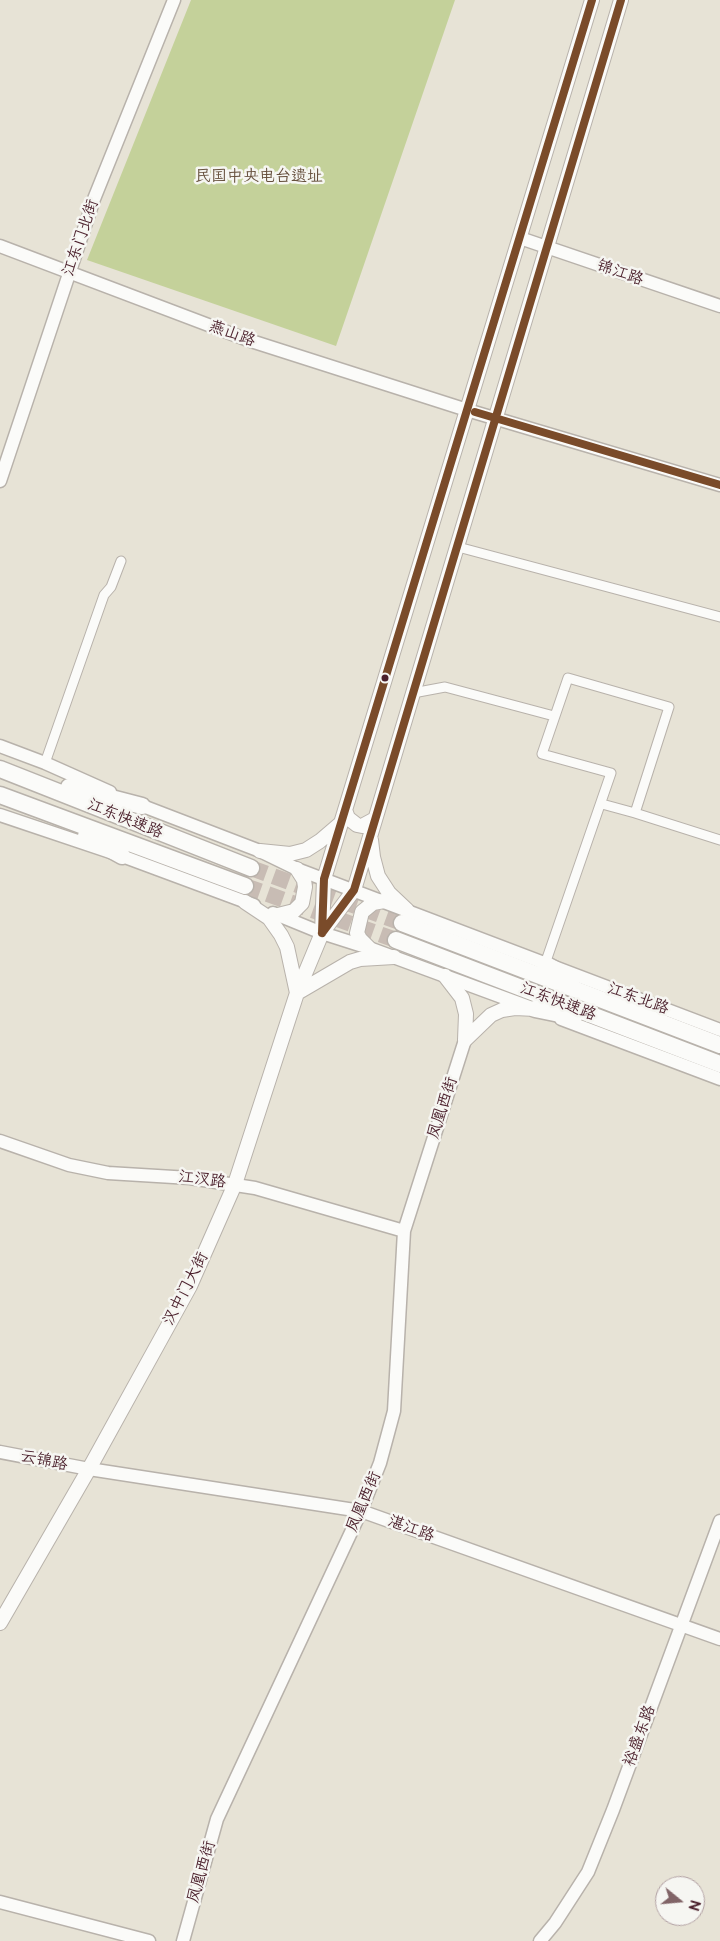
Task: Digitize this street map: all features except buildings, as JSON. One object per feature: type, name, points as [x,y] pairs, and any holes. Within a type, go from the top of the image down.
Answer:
[{"type":"highway","points":[[2,769],[142,806]]},
{"type":"highway","name":"江东快速路","points":[[2,769],[251,868]]},
{"type":"highway","name":"江东快速路","points":[[0,795],[245,894]]},
{"type":"highway","points":[[36,809],[122,856]]},
{"type":"highway","name":"江东快速路","points":[[404,916],[629,1010],[720,1045]]},
{"type":"highway","name":"江东快速路","points":[[396,940],[720,1064]]},
{"type":"highway","points":[[544,964],[629,1010]]},
{"type":"highway","points":[[535,1009],[622,1026]]},
{"type":"main road","name":"汉中门大街","points":[[322,933],[324,879],[592,0]]},
{"type":"main road","name":"汉中门大街","points":[[0,1623],[89,1469],[190,1286],[235,1184],[297,993],[322,933],[354,890],[622,0]]},
{"type":"main road","points":[[260,851],[290,854],[306,850],[320,841],[343,816],[362,826],[375,819]]},
{"type":"main road","points":[[371,833],[373,858],[378,876],[404,916]]},
{"type":"main road","points":[[278,915],[294,911],[302,903],[305,887],[297,869]]},
{"type":"main road","points":[[245,894],[281,935],[286,947],[297,993],[355,960],[394,957]]},
{"type":"main road","points":[[369,948],[357,933],[360,918],[362,912],[368,906],[384,902]]},
{"type":"main road","points":[[445,976],[462,998],[466,1014],[465,1040]]},
{"type":"main road","points":[[465,1040],[491,1015],[502,1010],[515,1008],[535,1009]]},
{"type":"street","name":"江东门北街","points":[[0,481],[94,199],[174,0]]},
{"type":"street","name":"锦江路","points":[[520,238],[720,306]]},
{"type":"street","name":"燕山路","points":[[0,246],[248,340],[468,410],[720,486]]},
{"type":"street","points":[[458,547],[720,617]]},
{"type":"street","points":[[46,763],[104,594],[111,587],[121,561]]},
{"type":"street","points":[[544,964],[611,774],[542,754],[568,678],[669,707],[635,813]]},
{"type":"street","points":[[413,693],[445,687],[554,716]]},
{"type":"street","name":"江东北路","points":[[0,746],[46,763],[142,806],[260,851],[297,869],[384,902],[404,916],[544,964],[720,1030]]},
{"type":"street","points":[[602,804],[720,840]]},
{"type":"street","points":[[0,815],[122,856],[245,894],[278,915],[322,933],[394,957],[720,1079]]},
{"type":"street","name":"凤凰西街","points":[[183,1941],[218,1818],[361,1511],[380,1463],[394,1411],[404,1230],[465,1040]]},
{"type":"street","name":"江汊路","points":[[0,1141],[69,1165],[108,1173],[190,1178],[255,1188],[404,1230]]},
{"type":"street","name":"云锦路","points":[[0,1452],[89,1469]]},
{"type":"street","name":"湛江路","points":[[89,1469],[361,1511],[720,1639]]},
{"type":"street","name":"裕盛东路","points":[[540,1941],[555,1923],[588,1872],[613,1810],[720,1521]]},
{"type":"street","points":[[0,1902],[149,1941]]},
{"type":"green space","name":"民国中央电台遗址","points":[[191,0],[455,0],[336,346],[87,260]]},
{"type":"tunnel","points":[[251,868],[402,923]]},
{"type":"tunnel","points":[[245,886],[396,940]]},
{"type":"transit line","points":[[322,933],[324,879],[592,0]]},
{"type":"transit line","points":[[322,933],[354,890],[621,0]]},
{"type":"transit line","points":[[475,412],[720,485]]}]
